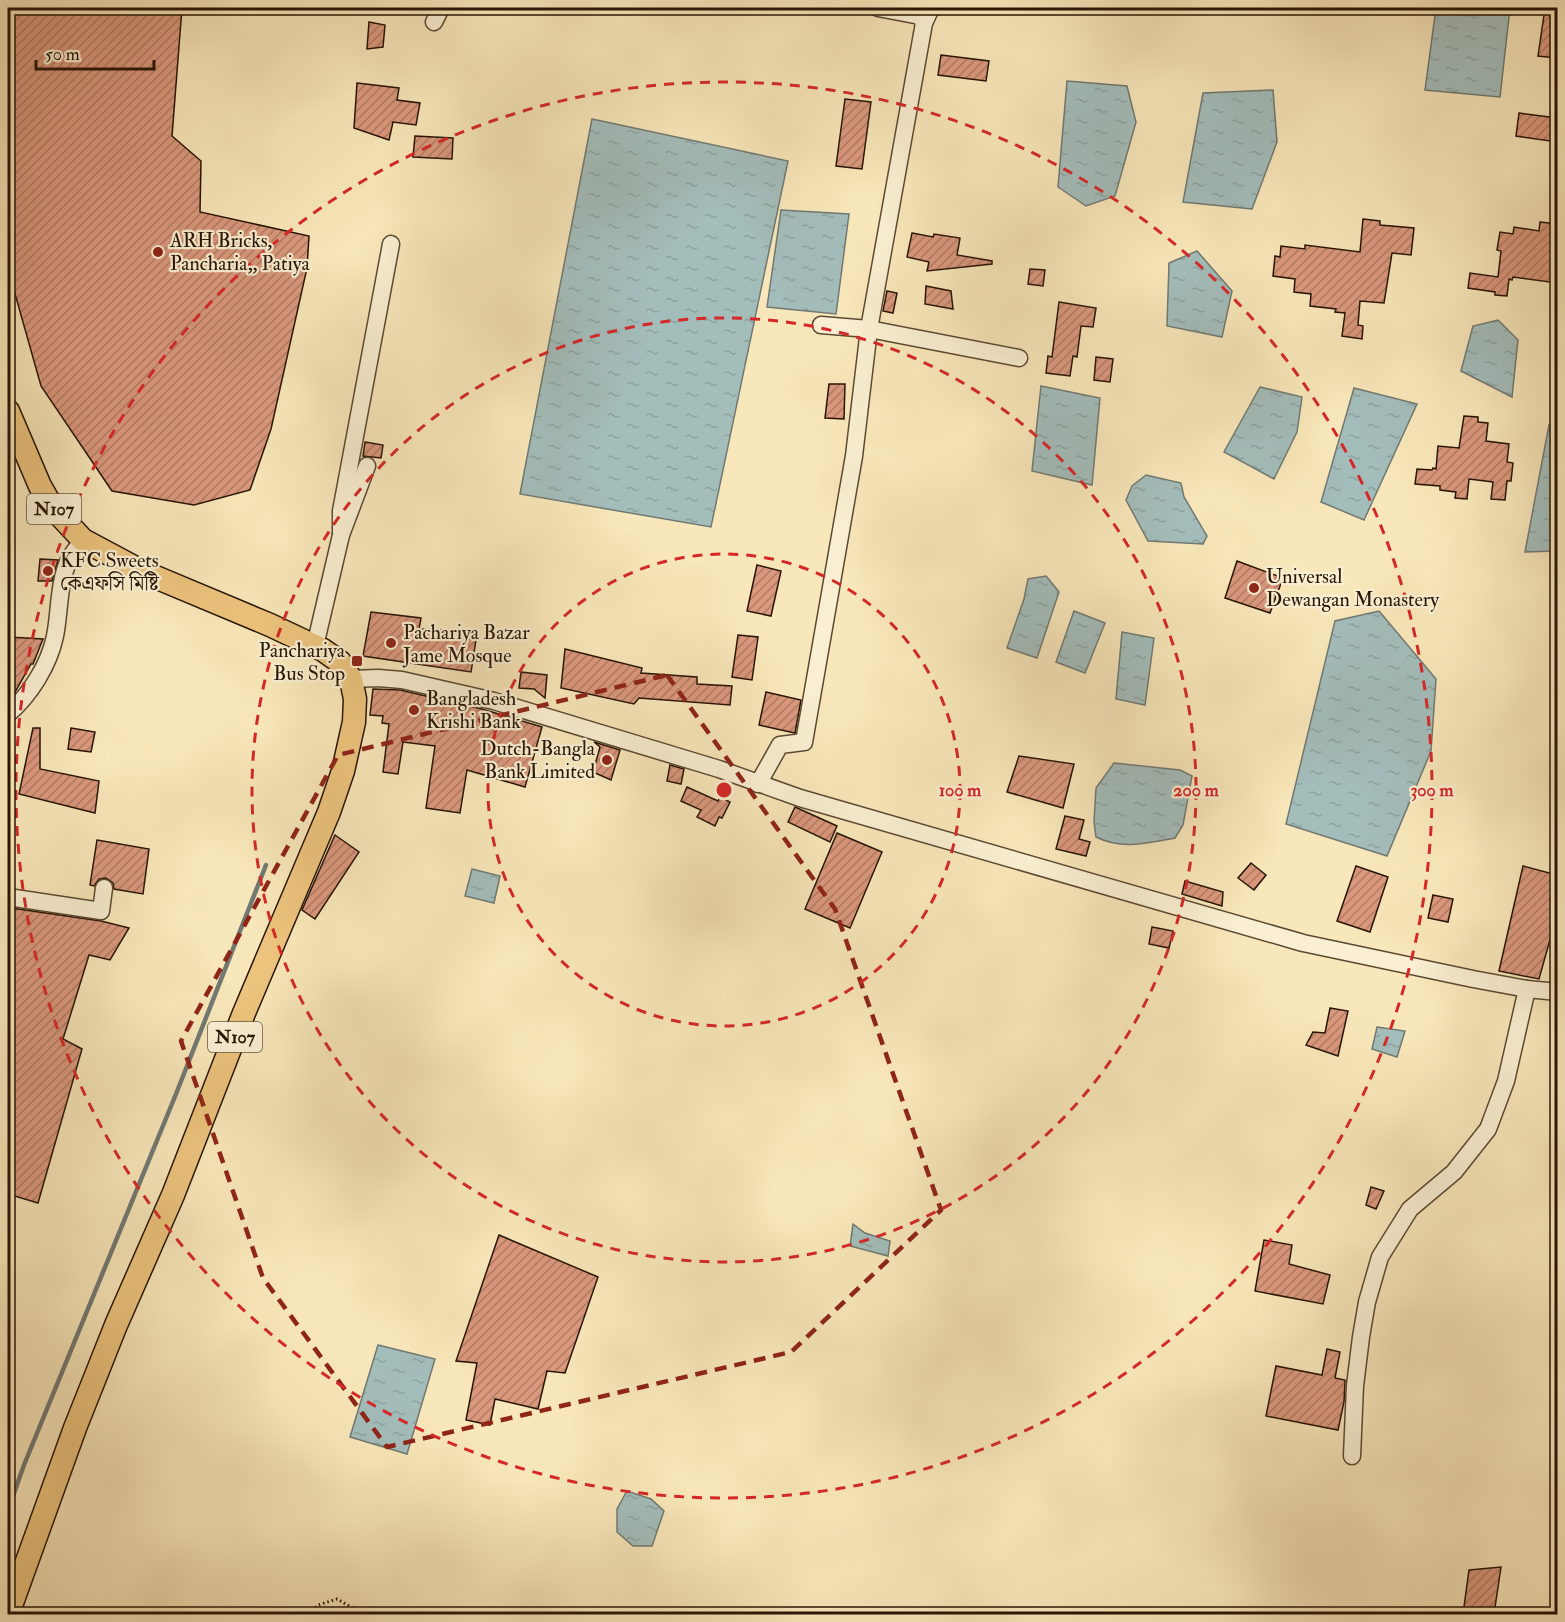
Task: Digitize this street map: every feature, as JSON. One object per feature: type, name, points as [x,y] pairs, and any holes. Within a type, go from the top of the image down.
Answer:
[{"type":"highway","name":"N107","points":[[8,411],[40,486],[52,507],[83,540],[141,571],[315,646],[340,662],[351,679],[355,699],[354,722],[343,771],[329,812],[244,1013],[177,1184],[108,1345],[71,1438],[8,1614]]},
{"type":"street","points":[[758,784],[780,745],[804,742],[854,456],[869,329],[928,15],[920,16],[878,8]]},
{"type":"street","points":[[341,535],[341,511],[391,244]]},
{"type":"street","points":[[821,325],[869,329],[1019,358]]},
{"type":"street","points":[[315,646],[341,535],[368,466]]},
{"type":"street","points":[[8,714],[26,695],[47,659],[55,638],[63,578],[69,559],[83,540]]},
{"type":"street","points":[[351,679],[402,680],[494,701],[719,769],[758,784],[896,826],[1303,943],[1527,989],[1557,993]]},
{"type":"street","points":[[8,897],[101,911],[104,888]]},
{"type":"street","points":[[1352,1456],[1355,1386],[1361,1337],[1367,1302],[1380,1257],[1410,1209],[1454,1172],[1488,1129],[1506,1081],[1527,989]]},
{"type":"path","points":[[309,1614],[318,1605],[337,1599],[363,1614]]},
{"type":"highlighted area","points":[[667,675],[835,909],[941,1210],[791,1352],[387,1447],[263,1278],[181,1041],[338,755]]},
{"type":"water","points":[[1436,8],[1510,8],[1500,97],[1425,90]]},
{"type":"water","points":[[1067,81],[1127,86],[1136,122],[1115,196],[1086,206],[1058,187]]},
{"type":"water","points":[[1273,90],[1277,142],[1252,209],[1183,202],[1203,93]]},
{"type":"water","points":[[592,119],[788,161],[711,527],[520,494]]},
{"type":"water","points":[[781,210],[849,214],[836,314],[767,307]]},
{"type":"water","points":[[1197,251],[1232,291],[1222,337],[1167,326],[1169,263]]},
{"type":"water","points":[[1498,320],[1518,340],[1512,397],[1461,371],[1473,326]]},
{"type":"water","points":[[1041,386],[1100,398],[1092,485],[1032,471]]},
{"type":"water","points":[[1260,387],[1302,397],[1297,432],[1274,479],[1224,452]]},
{"type":"water","points":[[1354,388],[1417,404],[1364,520],[1321,502]]},
{"type":"water","points":[[1549,425],[1557,428],[1557,551],[1525,552]]},
{"type":"water","points":[[1146,475],[1181,483],[1184,497],[1207,536],[1203,544],[1148,541],[1126,500],[1132,486]]},
{"type":"water","points":[[1046,576],[1059,592],[1037,658],[1007,648],[1024,599],[1028,579]]},
{"type":"water","points":[[1074,611],[1105,623],[1085,673],[1056,662]]},
{"type":"water","points":[[1379,611],[1436,679],[1431,751],[1387,856],[1286,824],[1335,621]]},
{"type":"water","points":[[1122,632],[1154,638],[1145,705],[1116,699]]},
{"type":"water","points":[[1114,763],[1180,770],[1192,776],[1183,825],[1175,838],[1125,844],[1096,837],[1094,822],[1096,788]]},
{"type":"water","points":[[472,869],[500,876],[494,903],[465,896]]},
{"type":"water","points":[[1377,1027],[1405,1031],[1397,1057],[1372,1049]]},
{"type":"water","points":[[853,1224],[865,1233],[890,1241],[888,1256],[850,1246]]},
{"type":"water","points":[[378,1345],[435,1359],[407,1454],[350,1437]]},
{"type":"water","points":[[627,1491],[651,1499],[664,1511],[652,1546],[633,1546],[617,1532],[617,1509]]},
{"type":"building","name":"ARH Bricks, Pancharia,, Patiya","points":[[8,8],[182,8],[172,136],[201,161],[200,212],[309,236],[307,268],[271,429],[250,490],[194,505],[112,491],[41,386],[8,269]]},
{"type":"building","points":[[1545,8],[1557,8],[1557,58],[1538,56]]},
{"type":"building","points":[[369,22],[385,25],[383,47],[367,49]]},
{"type":"building","points":[[941,55],[989,61],[986,81],[938,75]]},
{"type":"building","points":[[357,83],[399,88],[397,100],[420,103],[416,125],[393,122],[389,140],[354,128]]},
{"type":"building","points":[[845,99],[871,102],[862,169],[836,166]]},
{"type":"building","points":[[1519,113],[1557,118],[1557,142],[1516,136]]},
{"type":"building","points":[[415,136],[453,138],[452,159],[413,157]]},
{"type":"building","points":[[1363,219],[1380,221],[1380,225],[1414,228],[1411,255],[1392,253],[1384,303],[1360,301],[1358,325],[1363,326],[1362,339],[1342,336],[1345,313],[1335,312],[1336,309],[1310,306],[1311,294],[1294,292],[1295,279],[1273,276],[1275,256],[1280,257],[1281,246],[1305,249],[1305,245],[1360,252]]},
{"type":"building","points":[[1540,222],[1557,224],[1557,283],[1513,277],[1512,280],[1509,279],[1507,296],[1468,288],[1470,273],[1498,277],[1501,251],[1497,250],[1500,232],[1513,234],[1514,227],[1539,231]]},
{"type":"building","points":[[912,233],[933,237],[934,234],[960,238],[957,255],[992,261],[992,264],[927,271],[929,262],[907,257]]},
{"type":"building","points":[[1030,269],[1045,270],[1043,286],[1028,284]]},
{"type":"building","points":[[926,286],[951,291],[953,309],[925,304]]},
{"type":"building","points":[[887,291],[897,293],[893,313],[883,311]]},
{"type":"building","points":[[1059,302],[1096,308],[1093,327],[1081,326],[1077,357],[1073,356],[1070,376],[1046,373],[1048,356],[1052,357]]},
{"type":"building","points":[[1096,357],[1113,359],[1110,382],[1094,380]]},
{"type":"building","points":[[829,384],[845,384],[844,419],[825,418]]},
{"type":"building","points":[[1464,416],[1478,417],[1478,422],[1488,423],[1486,441],[1509,444],[1507,462],[1513,463],[1511,481],[1507,481],[1505,500],[1491,499],[1493,482],[1469,479],[1467,499],[1455,498],[1456,492],[1440,490],[1440,486],[1415,484],[1417,469],[1436,469],[1438,446],[1459,448]]},
{"type":"building","points":[[365,442],[383,445],[381,458],[363,456]]},
{"type":"building","name":"KFC Sweets কেএফসি মিষ্টি","points":[[40,559],[58,560],[52,581],[38,581]]},
{"type":"building","name":"Universal Dewangan Monastery","points":[[1237,561],[1283,578],[1270,613],[1225,598]]},
{"type":"building","points":[[757,565],[781,571],[771,616],[747,611]]},
{"type":"building","points":[[371,612],[421,618],[419,629],[449,630],[449,637],[476,640],[471,672],[363,656]]},
{"type":"building","points":[[738,635],[758,637],[752,680],[732,677]]},
{"type":"building","points":[[8,637],[43,639],[33,664],[8,700]]},
{"type":"building","points":[[565,649],[642,668],[641,673],[697,677],[697,684],[732,686],[730,705],[639,698],[634,704],[561,688]]},
{"type":"building","points":[[521,672],[547,675],[545,698],[534,689],[519,688]]},
{"type":"building","points":[[373,689],[400,690],[482,709],[542,727],[525,787],[467,770],[460,813],[426,808],[435,746],[403,742],[398,774],[383,772],[389,724],[382,723],[383,716],[370,715]]},
{"type":"building","points":[[766,692],[801,700],[795,733],[759,725]]},
{"type":"building","points":[[33,728],[40,728],[40,769],[99,781],[95,813],[19,794]]},
{"type":"building","points":[[71,728],[95,732],[91,752],[68,749]]},
{"type":"building","name":"Dutch-Bangla Bank Limited","points":[[594,742],[620,750],[611,780],[593,772],[600,747]]},
{"type":"building","points":[[1019,756],[1074,764],[1063,808],[1007,792]]},
{"type":"building","points":[[670,765],[684,769],[681,784],[667,781]]},
{"type":"building","points":[[687,787],[718,801],[720,797],[730,802],[715,826],[697,817],[701,810],[681,801]]},
{"type":"building","points":[[795,807],[837,826],[830,842],[788,822]]},
{"type":"building","points":[[1065,816],[1084,820],[1079,839],[1090,842],[1086,856],[1056,849]]},
{"type":"building","points":[[837,833],[882,852],[850,928],[805,909]]},
{"type":"building","points":[[335,835],[359,852],[315,919],[302,910]]},
{"type":"building","points":[[97,840],[149,849],[143,894],[114,889],[113,883],[106,878],[99,879],[94,886],[90,885]]},
{"type":"building","points":[[1251,863],[1266,875],[1254,890],[1238,878]]},
{"type":"building","points":[[1356,866],[1388,877],[1370,932],[1337,921]]},
{"type":"building","points":[[1523,866],[1557,875],[1557,915],[1539,979],[1499,971]]},
{"type":"building","points":[[1185,881],[1223,892],[1222,906],[1182,894]]},
{"type":"building","points":[[1433,895],[1453,899],[1448,922],[1428,918]]},
{"type":"building","points":[[11,908],[101,921],[129,928],[110,960],[89,955],[63,1039],[82,1049],[38,1203],[8,1194],[8,920]]},
{"type":"building","points":[[1152,927],[1173,931],[1169,948],[1149,944]]},
{"type":"building","points":[[1330,1008],[1348,1011],[1338,1056],[1306,1045],[1313,1032],[1325,1033]]},
{"type":"building","points":[[1371,1187],[1384,1191],[1376,1209],[1366,1205]]},
{"type":"building","points":[[499,1235],[598,1277],[565,1373],[547,1371],[538,1409],[495,1399],[490,1425],[466,1420],[477,1363],[456,1361]]},
{"type":"building","points":[[1264,1240],[1292,1245],[1289,1264],[1330,1275],[1323,1304],[1255,1291]]},
{"type":"building","points":[[1327,1349],[1340,1352],[1335,1378],[1345,1380],[1344,1402],[1338,1430],[1266,1416],[1276,1366],[1322,1375]]},
{"type":"building","points":[[1501,1567],[1494,1614],[1463,1614],[1469,1570]]},
{"type":"waterway","points":[[8,1510],[24,1465],[176,1094],[266,865]]},
{"type":"place","name":"ARH Bricks, Pancharia,, Patiya","points":[[158,252]]},
{"type":"place","name":"KFC Sweets কেএফসি মিষ্টি","points":[[48,571]]},
{"type":"place","name":"Universal Dewangan Monastery","points":[[1254,588]]},
{"type":"place","name":"Pachariya Bazar Jame Mosque","points":[[391,643]]},
{"type":"place","name":"Panchariya Bus Stop","points":[[357,661]]},
{"type":"place","name":"Bangladesh Krishi Bank","points":[[414,710]]},
{"type":"place","name":"Dutch-Bangla Bank Limited","points":[[607,760]]}]
